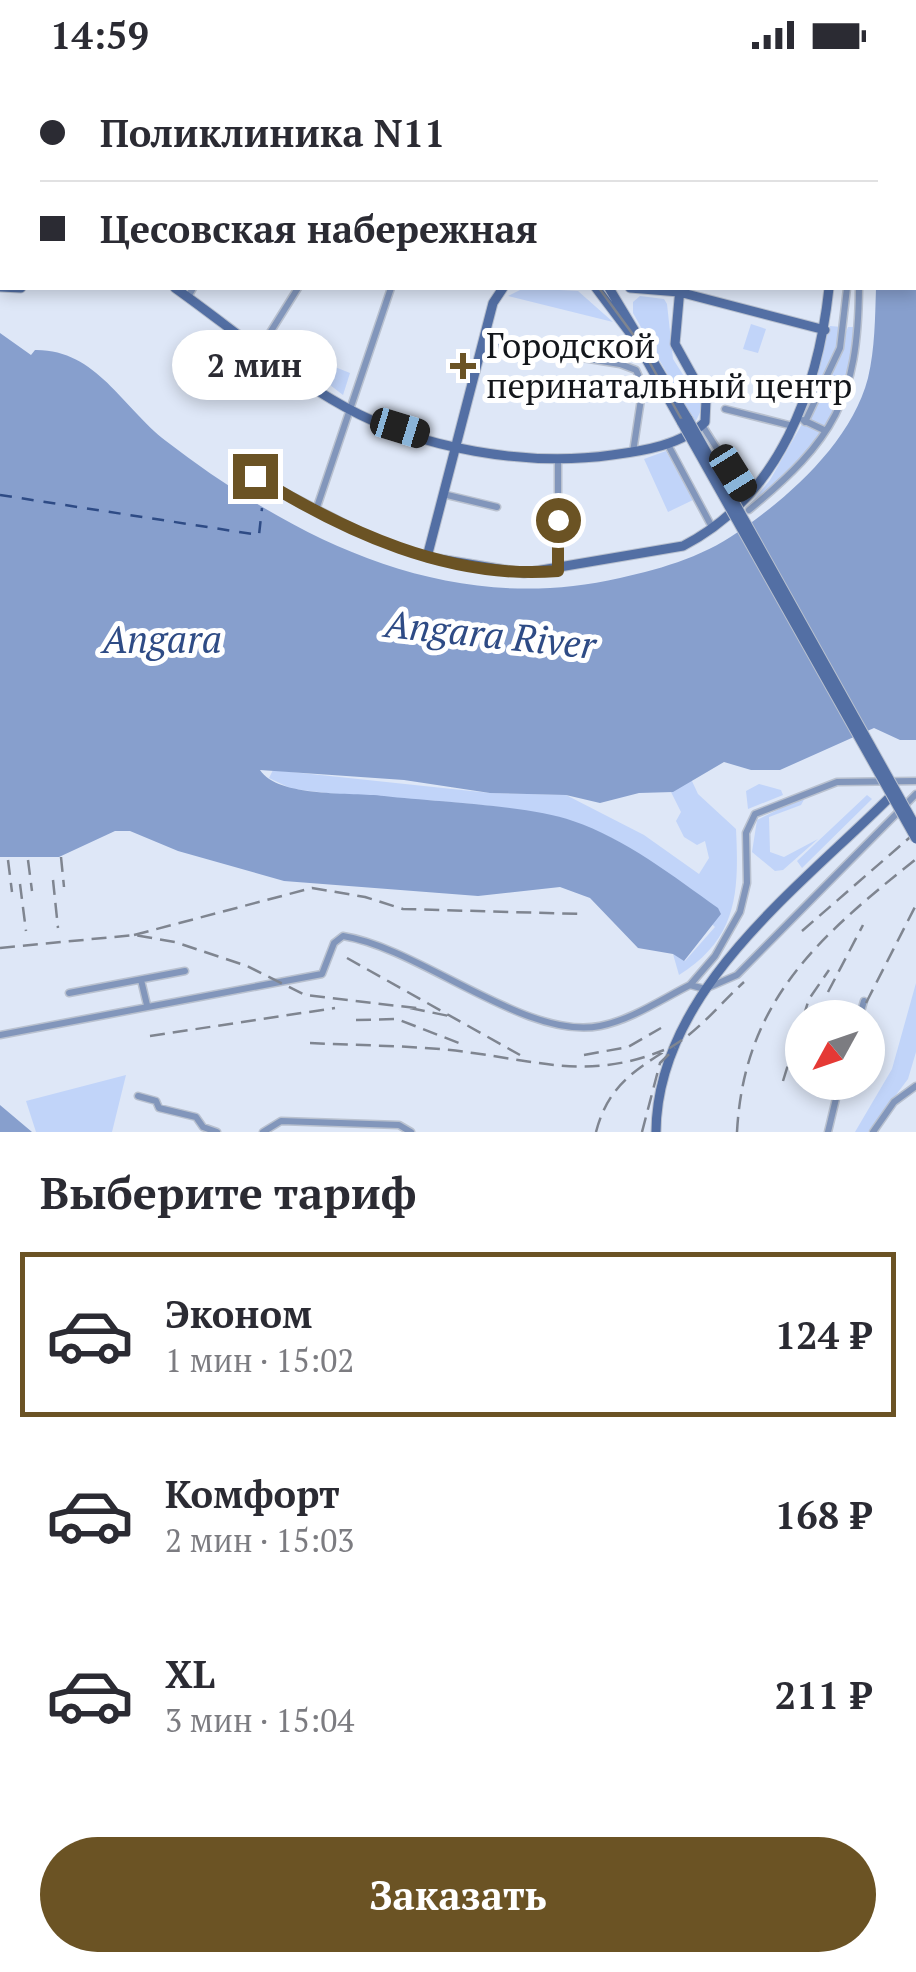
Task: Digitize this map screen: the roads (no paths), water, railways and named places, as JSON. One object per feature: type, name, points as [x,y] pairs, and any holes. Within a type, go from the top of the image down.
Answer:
[{"type":"main road","points":[[502,290],[494,301],[482,342],[427,557],[484,570],[558,571],[684,546],[747,503],[798,422],[820,356],[829,290]]},
{"type":"main road","points":[[598,290],[636,340],[685,421],[916,827]]},
{"type":"main road","points":[[610,290],[625,309],[916,840]]},
{"type":"main road","points":[[625,309],[634,295],[644,290],[680,290],[824,330]]},
{"type":"main road","points":[[191,292],[261,348],[348,409],[454,445],[558,462],[633,452],[667,443],[702,425],[708,405],[675,344],[680,290]]},
{"type":"main road","points":[[656,1132],[666,1072],[705,988],[723,961],[890,797]]},
{"type":"street","points":[[261,348],[297,290]]},
{"type":"street","points":[[316,510],[390,290]]},
{"type":"street","points":[[798,422],[840,348],[847,290]]},
{"type":"street","points":[[702,425],[747,503],[804,460],[852,380],[859,290]]},
{"type":"street","points":[[482,342],[620,364],[636,370],[643,386],[633,452]]},
{"type":"street","points":[[725,410],[824,430]]},
{"type":"street","points":[[667,443],[713,528]]},
{"type":"street","points":[[558,462],[558,571]]},
{"type":"street","points":[[255,476],[375,539],[427,557]]},
{"type":"street","points":[[442,494],[497,507]]},
{"type":"street","points":[[0,1035],[322,974],[334,943],[343,936],[380,944],[510,1009],[572,1026],[589,1028],[616,1022],[690,985],[715,956],[746,898],[746,833],[755,814],[837,782],[916,781]]},
{"type":"street","points":[[690,985],[705,988],[737,975],[916,794]]},
{"type":"street","points":[[69,994],[186,972]]},
{"type":"street","points":[[141,980],[147,1005]]},
{"type":"street","points":[[873,1132],[894,1102],[916,1086]]},
{"type":"street","points":[[138,1096],[156,1101],[159,1108],[196,1118],[203,1127],[217,1132]]},
{"type":"street","points":[[828,1132],[836,1100]]},
{"type":"street","points":[[262,1132],[281,1121],[399,1125],[411,1132]]},
{"type":"street","points":[[299,1132],[304,1124]]},
{"type":"water","name":"Angara","points":[[876,290],[916,290],[916,740],[900,740],[874,728],[780,770],[751,770],[724,762],[673,792],[639,793],[600,803],[566,795],[490,793],[404,780],[260,770],[269,779],[299,789],[507,808],[554,816],[593,829],[648,859],[718,908],[721,914],[684,961],[673,954],[638,948],[590,898],[560,887],[478,896],[284,881],[178,851],[130,831],[115,831],[59,857],[0,857],[0,333],[31,355],[35,350],[56,352],[92,369],[166,441],[269,511],[323,539],[379,562],[437,579],[496,587],[557,587],[620,578],[686,559],[745,527],[783,498],[819,462],[849,422],[868,378]]},
{"type":"water","points":[[0,1105],[32,1132],[0,1132]]},
{"type":"tram line","points":[[600,290],[637,340],[916,837]]},
{"type":"railway","points":[[802,931],[916,832]]},
{"type":"railway","points":[[61,857],[64,887]]},
{"type":"railway","points":[[737,1132],[754,1044],[771,1008],[819,944],[916,859]]},
{"type":"railway","points":[[8,860],[12,892]]},
{"type":"railway","points":[[28,860],[32,891]]},
{"type":"railway","points":[[53,880],[58,928]]},
{"type":"railway","points":[[20,884],[26,931]]},
{"type":"railway","points":[[134,935],[312,888],[365,897],[403,909],[583,914]]},
{"type":"railway","points":[[868,1000],[916,905]]},
{"type":"railway","points":[[828,992],[863,925]]},
{"type":"railway","points":[[0,948],[134,935],[175,942],[247,966],[305,995],[424,1009]]},
{"type":"railway","points":[[347,958],[520,1055]]},
{"type":"railway","points":[[809,1000],[829,970]]},
{"type":"railway","points":[[596,1132],[617,1088],[688,1036],[744,982]]},
{"type":"railway","points":[[150,1036],[335,1008]]},
{"type":"railway","points":[[410,1008],[449,1016]]},
{"type":"railway","points":[[356,1020],[397,1019],[464,1045]]},
{"type":"railway","points":[[584,1055],[628,1047],[661,1028]]},
{"type":"railway","points":[[310,1043],[433,1048],[569,1066],[614,1064],[664,1050]]},
{"type":"railway","points":[[642,1132],[660,1063],[675,1048]]},
{"type":"railway","points":[[783,1081],[785,1075]]},
{"type":"place","name":"Городской перинатальный центр","points":[[463,366]]},
{"type":"water label","name":"Angara River","points":[[490,635]]}]
